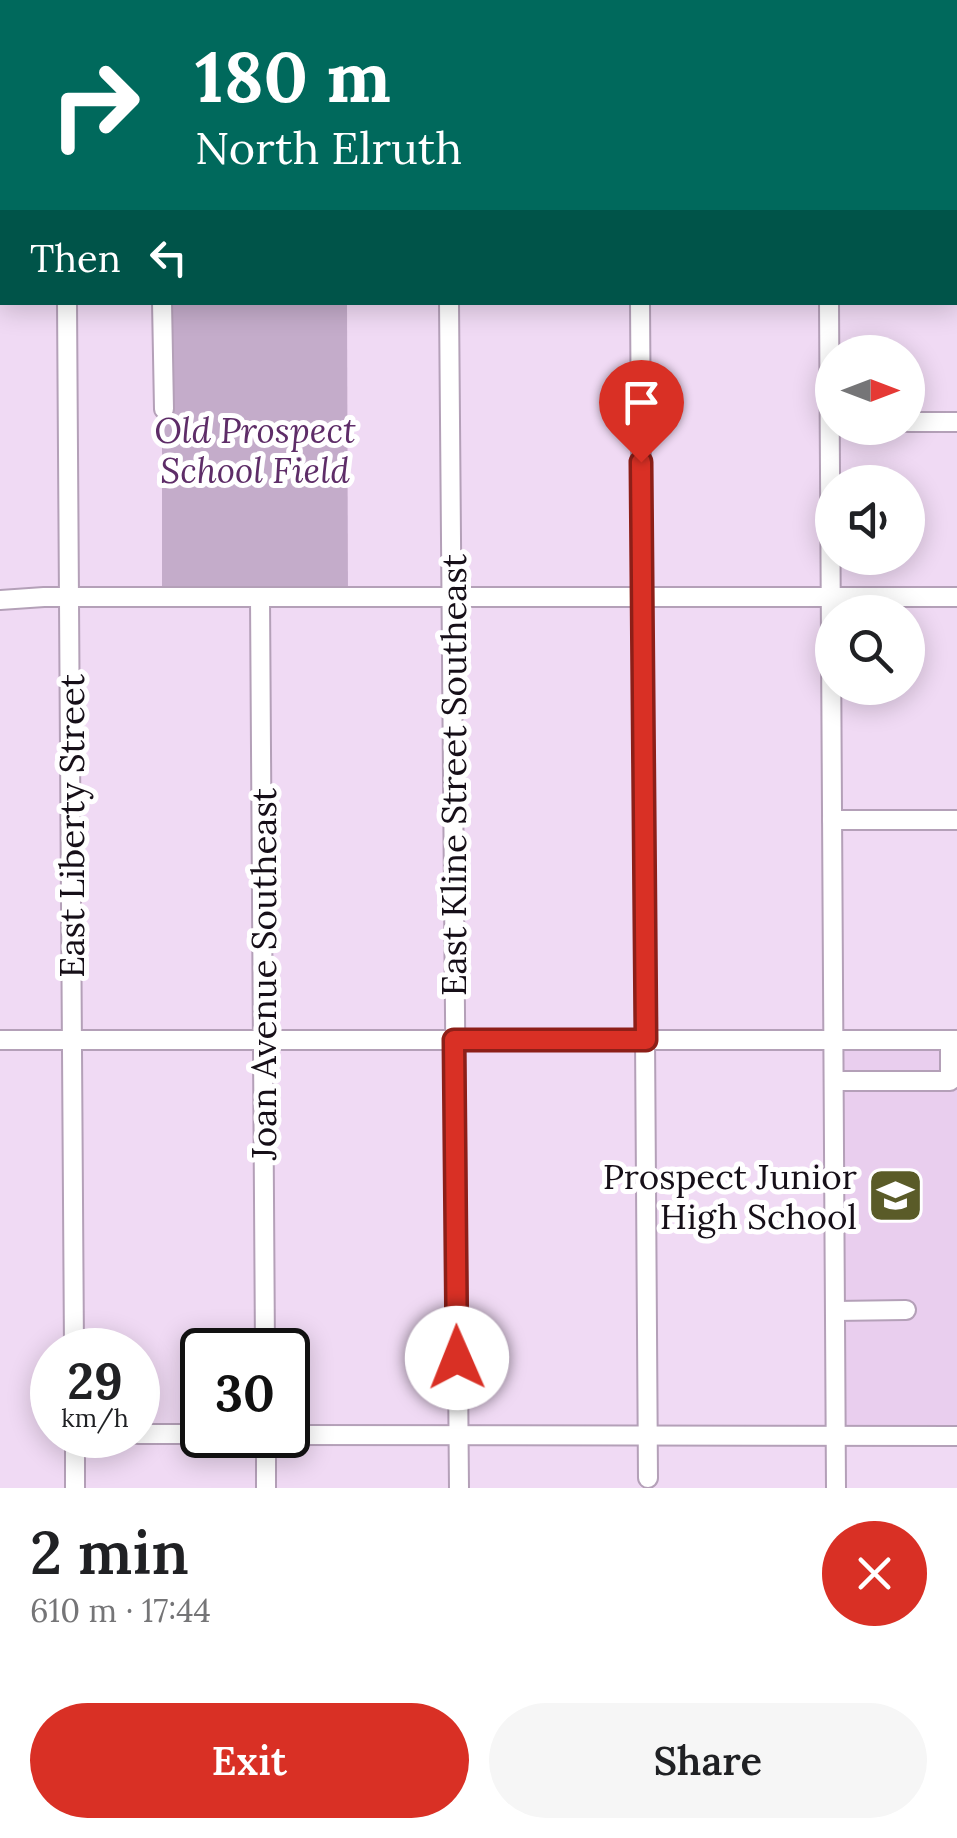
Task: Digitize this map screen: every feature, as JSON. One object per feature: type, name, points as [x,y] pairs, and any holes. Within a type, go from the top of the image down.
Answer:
[{"type":"street","name":"East Liberty Street","points":[[67,305],[74,1328]]},
{"type":"street","points":[[162,305],[164,409]]},
{"type":"street","name":"East Kline Street Southeast","points":[[449,305],[458,1488]]},
{"type":"street","points":[[640,305],[648,1478]]},
{"type":"street","points":[[829,305],[830,335]]},
{"type":"street","points":[[925,422],[957,422]]},
{"type":"street","points":[[830,595],[831,445]]},
{"type":"street","points":[[0,600],[815,597]]},
{"type":"street","points":[[925,597],[957,597]]},
{"type":"street","name":"Joan Avenue Southeast","points":[[260,598],[265,1328]]},
{"type":"street","points":[[831,705],[836,1488]]},
{"type":"street","points":[[832,820],[957,820]]},
{"type":"street","points":[[0,1040],[954,1040],[954,1081],[834,1080]]},
{"type":"street","points":[[835,1311],[906,1310]]},
{"type":"street","points":[[310,1435],[957,1436]]},
{"type":"street","points":[[74,1458],[75,1488]]},
{"type":"street","points":[[266,1458],[266,1488]]},
{"type":"shaded area","name":"Prospect Junior High School","points":[[833,1040],[957,1040],[957,1436],[836,1436]]},
{"type":"green space","name":"Old Prospect School Field","points":[[162,305],[347,305],[348,597],[162,597]]},
{"type":"place","name":"Prospect Junior High School","points":[[896,1196]]},
{"type":"route","points":[[457,1358],[454,1040],[646,1040],[641,462]]}]
